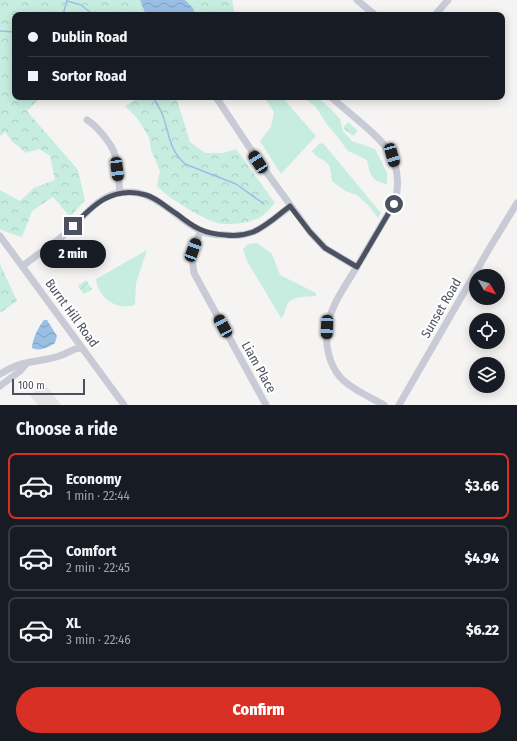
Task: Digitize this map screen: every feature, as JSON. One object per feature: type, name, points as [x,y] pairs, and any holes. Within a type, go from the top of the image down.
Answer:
[{"type":"street","points":[[358,0],[372,12]]},
{"type":"street","points":[[438,12],[448,0]]},
{"type":"street","points":[[218,100],[258,162],[310,232],[325,248],[357,267]]},
{"type":"street","points":[[334,100],[378,138],[392,155],[395,168],[397,194],[394,204],[333,309],[327,327],[327,346],[330,359],[339,375],[346,382],[384,405]]},
{"type":"street","points":[[87,120],[94,125],[115,155],[120,193]]},
{"type":"street","points":[[22,266],[65,234],[88,210],[100,201],[120,193],[147,195],[201,231],[217,235],[233,236],[252,232],[270,222],[290,206]]},
{"type":"street","name":"Sunset Road","points":[[399,405],[488,249],[517,203]]},
{"type":"street","name":"Liam Place","points":[[201,231],[193,250],[192,258],[194,273],[266,405]]},
{"type":"street","name":"Burnt Hill Road","points":[[0,236],[124,405]]},
{"type":"street","points":[[58,356],[77,341]]},
{"type":"street","points":[[0,374],[14,366],[43,361],[76,348],[82,348]]},
{"type":"street","points":[[0,386],[20,371],[27,363]]},
{"type":"shaded area","points":[[45,384],[61,405],[38,405],[30,395]]},
{"type":"green space","points":[[0,0],[232,0],[234,12],[12,12],[12,100],[38,100],[27,111],[78,170],[85,200],[70,217],[53,197],[32,211],[22,237],[1,230],[0,190],[20,201],[34,188],[55,180],[50,156],[39,149],[26,153],[14,143],[5,132],[0,136]]},
{"type":"green space","points":[[135,100],[177,100],[190,142],[205,153],[223,153],[236,149],[275,203],[266,213],[258,218],[240,223],[227,224],[217,223],[202,217],[185,207],[157,186],[160,171],[151,150],[149,137],[137,118],[125,106]]},
{"type":"green space","points":[[266,100],[285,100],[316,136],[281,174],[260,141],[271,127],[274,112]]},
{"type":"green space","points":[[307,100],[320,100],[340,119],[343,131],[352,141],[375,149],[387,173],[387,184],[374,179],[370,173],[367,160],[348,151],[328,126],[315,106]]},
{"type":"green space","points":[[348,122],[358,131],[353,136],[343,128]]},
{"type":"green space","points":[[323,143],[381,213],[378,218],[369,206],[357,195],[345,191],[332,181],[328,164],[316,156],[312,151],[319,144]]},
{"type":"green space","points":[[257,243],[272,254],[280,275],[316,293],[316,296],[294,299],[288,303],[284,315],[281,318],[247,261],[243,249],[248,244]]},
{"type":"green space","points":[[147,250],[136,283],[135,305],[122,306],[115,304],[104,297],[100,292],[96,279]]},
{"type":"green space","points":[[0,264],[17,301],[0,313]]},
{"type":"green space","points":[[86,280],[92,289],[84,294],[78,286]]},
{"type":"water","points":[[140,0],[185,0],[193,8],[194,12],[145,12]]},
{"type":"water","points":[[44,320],[47,320],[57,336],[55,343],[41,349],[32,348],[36,333]]},
{"type":"waterway","points":[[64,12],[67,0]]},
{"type":"waterway","points":[[67,1],[81,5],[90,12]]},
{"type":"waterway","points":[[0,31],[12,32]]},
{"type":"waterway","points":[[155,100],[163,116],[173,149],[185,164],[236,184],[264,204]]},
{"type":"route","points":[[73,226],[88,210],[100,201],[120,193],[147,195],[201,231],[217,235],[233,236],[252,232],[270,222],[290,206],[310,232],[325,248],[357,267],[394,204]]}]
